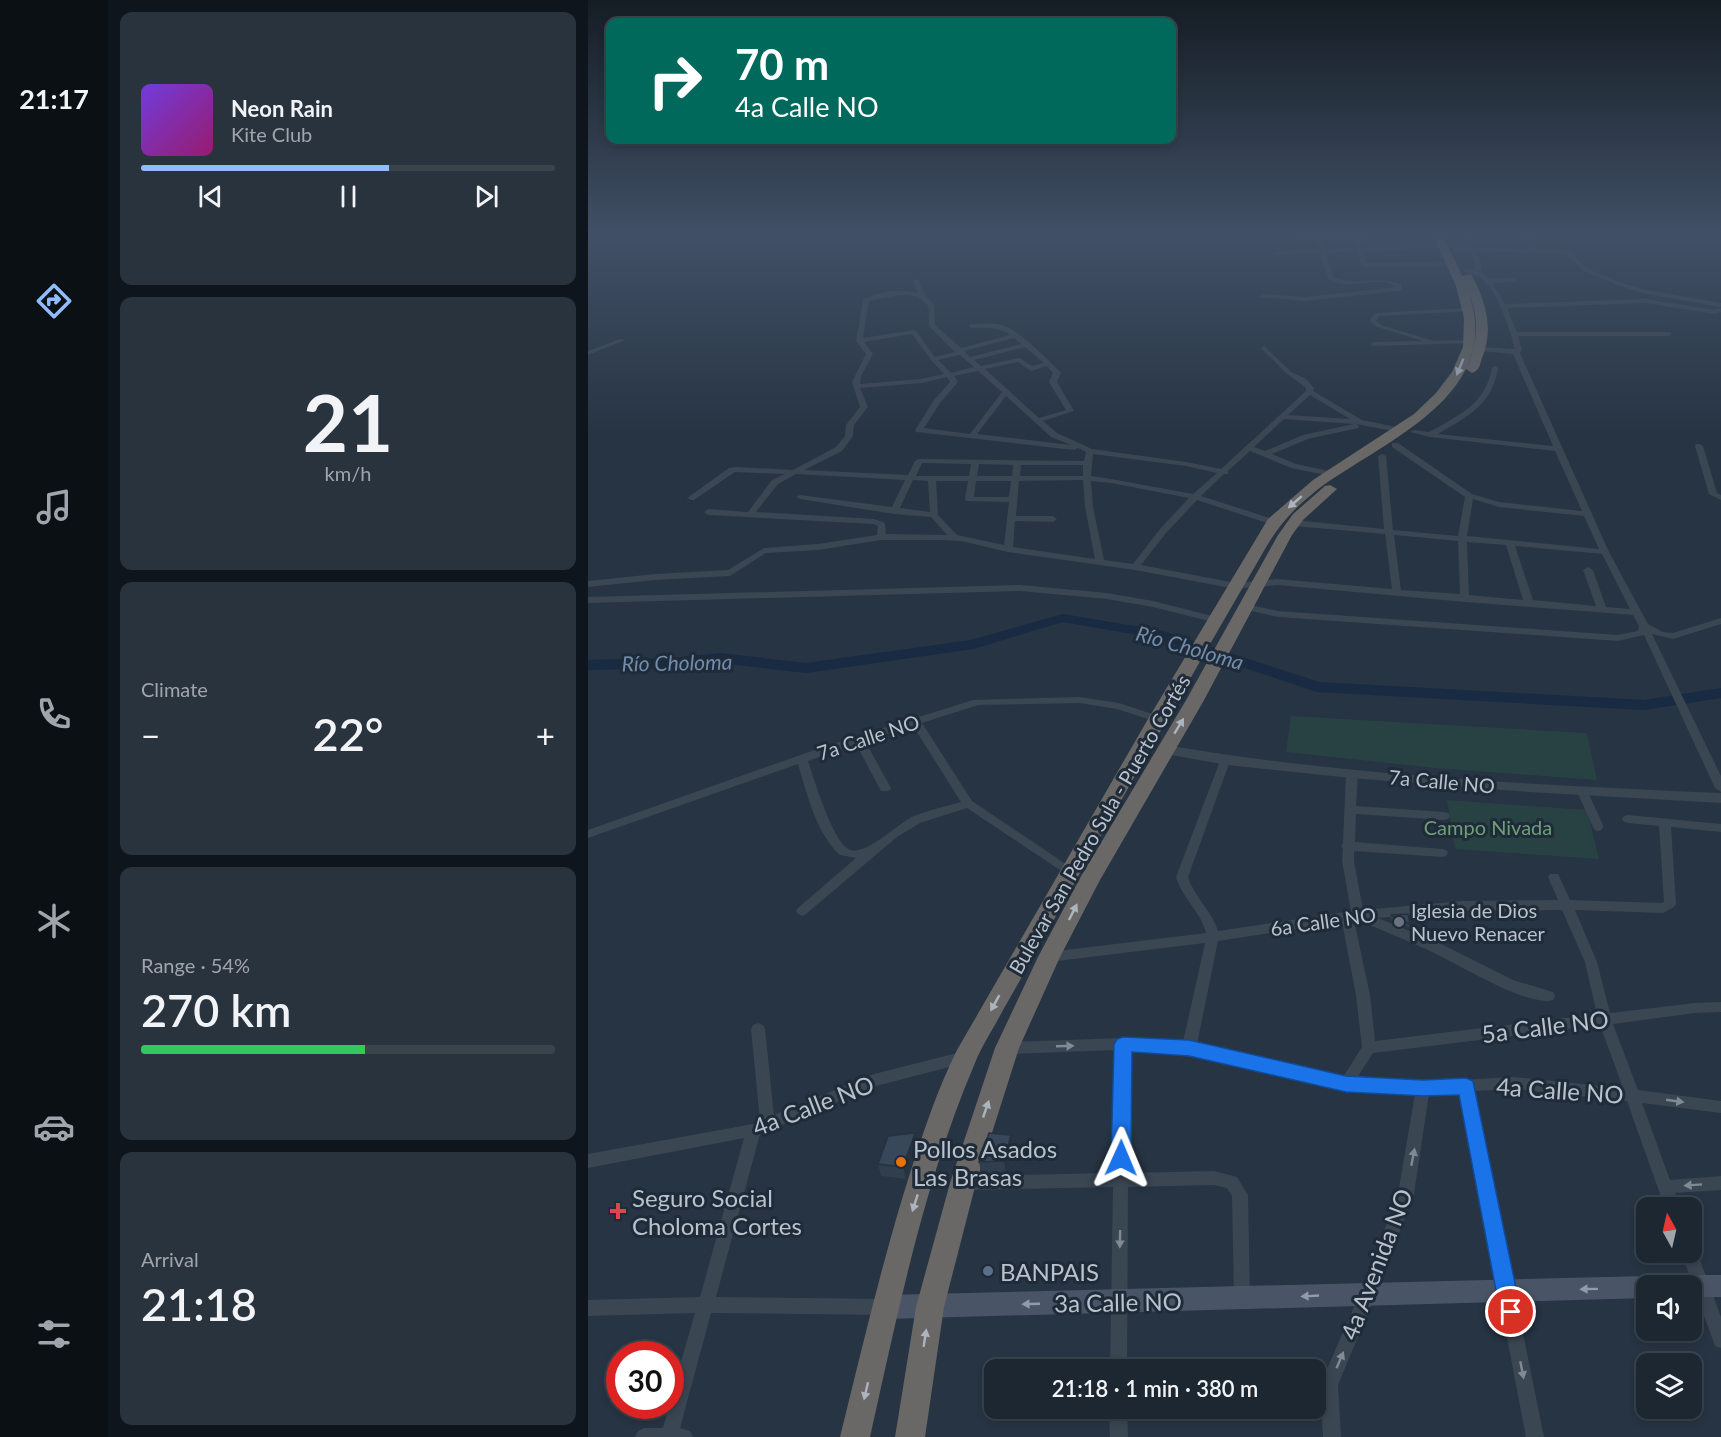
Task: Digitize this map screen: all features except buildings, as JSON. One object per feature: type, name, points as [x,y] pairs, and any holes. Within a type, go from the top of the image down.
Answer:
[{"type":"highway","name":"Bulevar San Pedro Sula - Puerto Cortés","points":[[855,1437],[906,1229],[952,1089],[965,1057],[1157,719],[1182,700],[1235,629],[1258,584],[1298,517],[1327,491],[1382,456],[1448,406],[1466,382],[1475,346],[1464,300]]},
{"type":"highway","name":"Bulevar San Pedro Sula - Puerto Cortés","points":[[910,1437],[930,1306],[963,1183],[1007,1048],[1049,957],[1090,878],[1165,750],[1182,700],[1215,622],[1273,522],[1331,474],[1398,430],[1435,402],[1455,380],[1475,346],[1484,336],[1479,300]]},
{"type":"main road","name":"3a Calle NO","points":[[886,1306],[1242,1299],[1368,1293],[1636,1287]]},
{"type":"street","points":[[750,515],[775,482],[839,449],[849,436],[850,425],[864,407],[857,386],[858,376],[866,366],[870,354],[859,341],[866,300]]},
{"type":"street","points":[[927,300],[932,306],[932,326],[959,352],[981,368],[1054,435],[1088,450]]},
{"type":"street","points":[[1500,300],[1514,334],[1519,350],[1516,352]]},
{"type":"street","points":[[1503,306],[1583,305],[1623,300]]},
{"type":"street","points":[[1645,300],[1714,312],[1721,310]]},
{"type":"street","points":[[1693,300],[1721,305]]},
{"type":"street","points":[[1431,341],[1379,326],[1372,321],[1377,314],[1468,310]]},
{"type":"street","points":[[970,326],[1005,328],[1041,356],[1057,373],[1053,382],[1070,411],[1037,421]]},
{"type":"street","points":[[859,341],[914,332],[933,359],[954,382],[937,402],[919,430],[1088,450],[1225,472]]},
{"type":"street","points":[[1514,334],[1669,334]]},
{"type":"street","points":[[933,359],[1013,336]]},
{"type":"street","points":[[588,353],[622,340]]},
{"type":"street","points":[[1373,344],[1431,341],[1516,352]]},
{"type":"street","points":[[969,359],[1024,345]]},
{"type":"street","points":[[1135,567],[1163,531],[1195,497],[1225,472],[1309,392],[1310,388],[1303,381],[1289,373],[1264,348]]},
{"type":"street","points":[[1516,352],[1605,552],[1652,641],[1721,787]]},
{"type":"street","points":[[857,386],[921,381],[1019,360],[1031,369],[1048,364]]},
{"type":"street","points":[[1430,435],[1485,399],[1495,378],[1496,368]]},
{"type":"street","points":[[973,435],[1006,392]]},
{"type":"street","points":[[1309,392],[1360,422]]},
{"type":"street","points":[[1284,417],[1329,422],[1360,422],[1398,430]]},
{"type":"street","points":[[1266,454],[1306,437],[1352,428],[1360,422]]},
{"type":"street","points":[[1414,432],[1558,448]]},
{"type":"street","points":[[1395,445],[1469,496],[1499,504],[1589,514]]},
{"type":"street","points":[[1699,446],[1713,494],[1721,498]]},
{"type":"street","points":[[1250,448],[1294,465],[1331,474]]},
{"type":"street","points":[[1088,450],[1087,479],[1100,563]]},
{"type":"street","points":[[1382,456],[1397,593]]},
{"type":"street","points":[[894,511],[919,461],[1086,463]]},
{"type":"street","points":[[975,462],[969,499],[1012,500]]},
{"type":"street","points":[[1008,549],[1017,462]]},
{"type":"street","points":[[691,498],[732,470],[971,480],[1087,479],[1140,485],[1195,497],[1273,522]]},
{"type":"street","points":[[932,479],[934,515],[956,538]]},
{"type":"street","points":[[1465,599],[1462,539],[1469,496]]},
{"type":"street","points":[[800,497],[934,515]]},
{"type":"street","points":[[708,512],[874,522],[882,525],[881,537]]},
{"type":"street","points":[[1010,518],[1053,519]]},
{"type":"street","points":[[1294,523],[1605,552]]},
{"type":"street","points":[[588,584],[655,577],[730,573],[764,551],[818,547],[881,537],[956,538],[1008,549],[1135,567],[1236,585],[1277,582],[1637,612]]},
{"type":"street","points":[[1510,544],[1529,604]]},
{"type":"street","points":[[1587,570],[1602,609]]},
{"type":"street","points":[[588,600],[1020,588],[1153,603],[1215,622]]},
{"type":"street","points":[[1246,607],[1288,614],[1618,638],[1642,633],[1644,626]]},
{"type":"street","points":[[1644,626],[1673,636],[1721,621]]},
{"type":"street","name":"7a Calle NO","points":[[588,834],[802,759],[977,702],[1079,700],[1119,706],[1157,719]]},
{"type":"street","points":[[915,721],[968,804],[1069,872]]},
{"type":"street","points":[[859,740],[885,788]]},
{"type":"street","name":"7a Calle NO","points":[[1165,750],[1225,761],[1352,774],[1583,793],[1721,798]]},
{"type":"street","points":[[802,759],[817,803],[835,841],[843,851],[852,854],[877,846]]},
{"type":"street","points":[[1189,1048],[1213,937],[1211,923],[1184,885],[1182,877],[1225,761]]},
{"type":"street","points":[[1346,1084],[1369,1048],[1352,915],[1347,846],[1352,774]]},
{"type":"street","points":[[1583,793],[1599,826]]},
{"type":"street","points":[[802,911],[843,879],[877,846],[916,820],[968,804]]},
{"type":"street","points":[[1350,810],[1444,816]]},
{"type":"street","points":[[1628,819],[1721,828]]},
{"type":"street","name":"6a Calle NO","points":[[1049,957],[1213,937],[1352,915],[1462,906],[1566,905],[1663,908],[1670,904],[1665,824]]},
{"type":"street","points":[[1347,846],[1442,853]]},
{"type":"street","points":[[1554,877],[1591,962],[1605,1019],[1669,1197]]},
{"type":"street","points":[[1352,915],[1448,953],[1507,986],[1548,996]]},
{"type":"street","name":"5a Calle NO","points":[[1369,1048],[1695,1008],[1721,1007]]},
{"type":"street","points":[[669,1437],[761,1128],[758,1029]]},
{"type":"street","points":[[1118,1359],[1123,1044]]},
{"type":"street","name":"4a Calle NO","points":[[1007,1048],[1123,1044],[1189,1048],[1346,1084],[1423,1088],[1514,1083],[1721,1107]]},
{"type":"street","name":"4a Calle NO","points":[[588,1161],[761,1128],[874,1080],[965,1057]]},
{"type":"street","points":[[1466,1086],[1535,1437]]},
{"type":"street","name":"4a Avenida NO","points":[[1332,1437],[1329,1385],[1406,1194],[1423,1088]]},
{"type":"street","points":[[963,1183],[1214,1178],[1232,1182],[1240,1195],[1242,1299]]},
{"type":"street","points":[[1665,1187],[1721,1183]]},
{"type":"street","points":[[1694,1263],[1705,1286],[1721,1340]]},
{"type":"street","name":"3a Calle NO","points":[[588,1308],[707,1305],[886,1306]]},
{"type":"street","points":[[1118,1419],[1119,1437]]},
{"type":"street","points":[[644,1437],[684,1437]]},
{"type":"green space","points":[[1291,716],[1587,733],[1597,780],[1435,768],[1286,752]]},
{"type":"green space","name":"Campo Nivada","points":[[1447,800],[1587,810],[1599,859],[1455,849]]},
{"type":"waterway","name":"Río Choloma","points":[[588,665],[671,663],[720,658],[806,668],[973,644],[1063,618],[1158,634],[1317,687],[1644,705],[1721,693]]},
{"type":"place","name":"Iglesia de Dios Nuevo Renacer","points":[[1399,922]]},
{"type":"place","name":"Pollos Asados Las Brasas","points":[[901,1162]]},
{"type":"place","name":"Seguro Social Choloma Cortes","points":[[618,1211]]},
{"type":"place","name":"BANPAIS","points":[[988,1271]]},
{"type":"route","points":[[1121,1158],[1123,1044],[1189,1048],[1346,1084],[1423,1088],[1466,1086],[1511,1312]]}]
